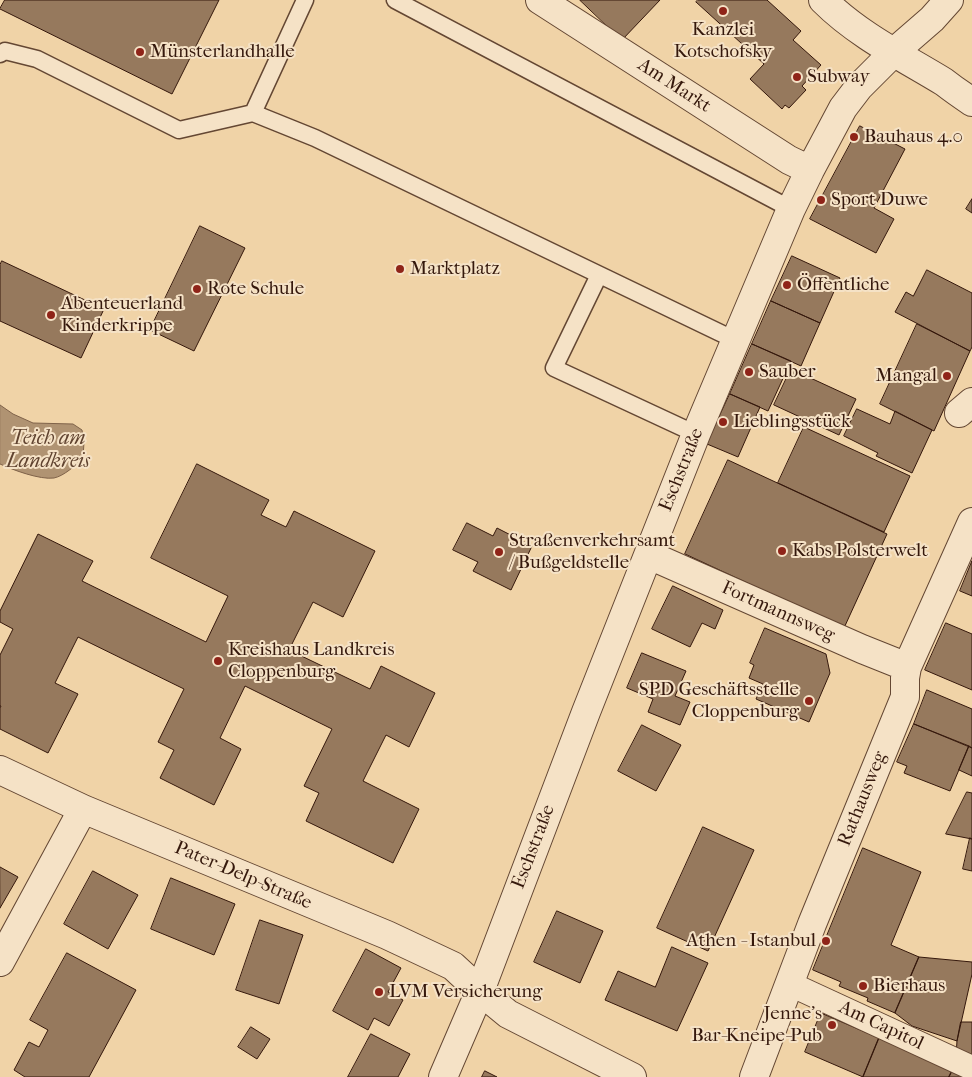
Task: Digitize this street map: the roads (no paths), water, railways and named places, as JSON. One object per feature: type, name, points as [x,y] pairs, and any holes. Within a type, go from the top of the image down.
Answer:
[{"type":"street","name":"Am Markt","points":[[540,0],[789,160],[810,170]]},
{"type":"street","points":[[823,0],[844,19],[972,102]]},
{"type":"street","name":"Eschstraße","points":[[442,1077],[480,991],[582,721],[696,434],[791,209],[843,108],[859,87],[894,52],[932,19],[949,0]]},
{"type":"street","name":"Rathausweg","points":[[754,1077],[812,924],[905,697],[907,667],[972,522]]},
{"type":"street","name":"Fortmannsweg","points":[[649,555],[907,667]]},
{"type":"street","name":"Pater-Delp-Straße","points":[[0,770],[83,809],[453,966],[508,1014],[632,1077]]},
{"type":"street","points":[[0,962],[83,809]]},
{"type":"street","name":"Am Capitol","points":[[790,984],[972,1068]]},
{"type":"lane","points":[[253,113],[305,0]]},
{"type":"lane","points":[[395,0],[791,209]]},
{"type":"lane","points":[[2,51],[37,60],[179,130],[253,113],[316,138],[735,340]]},
{"type":"lane","points":[[599,275],[554,368],[696,434]]},
{"type":"water","name":"Teich am Landkreis","points":[[0,405],[13,414],[33,423],[73,424],[82,430],[84,442],[83,458],[66,473],[54,478],[34,476],[0,464]]},
{"type":"place","name":"Kanzlei Kotschofsky","points":[[723,11]]},
{"type":"place","name":"Münsterlandhalle","points":[[140,52]]},
{"type":"place","name":"Subway","points":[[797,77]]},
{"type":"place","name":"Bauhaus 4.0","points":[[854,137]]},
{"type":"place","name":"Sport Duwe","points":[[821,200]]},
{"type":"place","name":"Marktplatz","points":[[400,269]]},
{"type":"place","name":"Öffentliche","points":[[787,285]]},
{"type":"place","name":"Rote Schule","points":[[197,289]]},
{"type":"place","name":"Abenteuerland Kinderkrippe","points":[[51,315]]},
{"type":"place","name":"Sauber","points":[[749,372]]},
{"type":"place","name":"Mangal","points":[[947,376]]},
{"type":"place","name":"Lieblingsstück","points":[[723,422]]},
{"type":"place","name":"Kabs Polsterwelt","points":[[782,551]]},
{"type":"place","name":"Straßenverkehrsamt / Bußgeldstelle","points":[[499,552]]},
{"type":"place","name":"Kreishaus Landkreis Cloppenburg","points":[[218,661]]},
{"type":"place","name":"SPD Geschäftsstelle Cloppenburg","points":[[809,701]]},
{"type":"place","name":"Athen - Istanbul","points":[[826,941]]},
{"type":"place","name":"Bierhaus","points":[[863,986]]},
{"type":"place","name":"LVM Versicherung","points":[[379,992]]},
{"type":"place","name":"Jenne's Bar-Kneipe-Pub","points":[[832,1025]]}]
